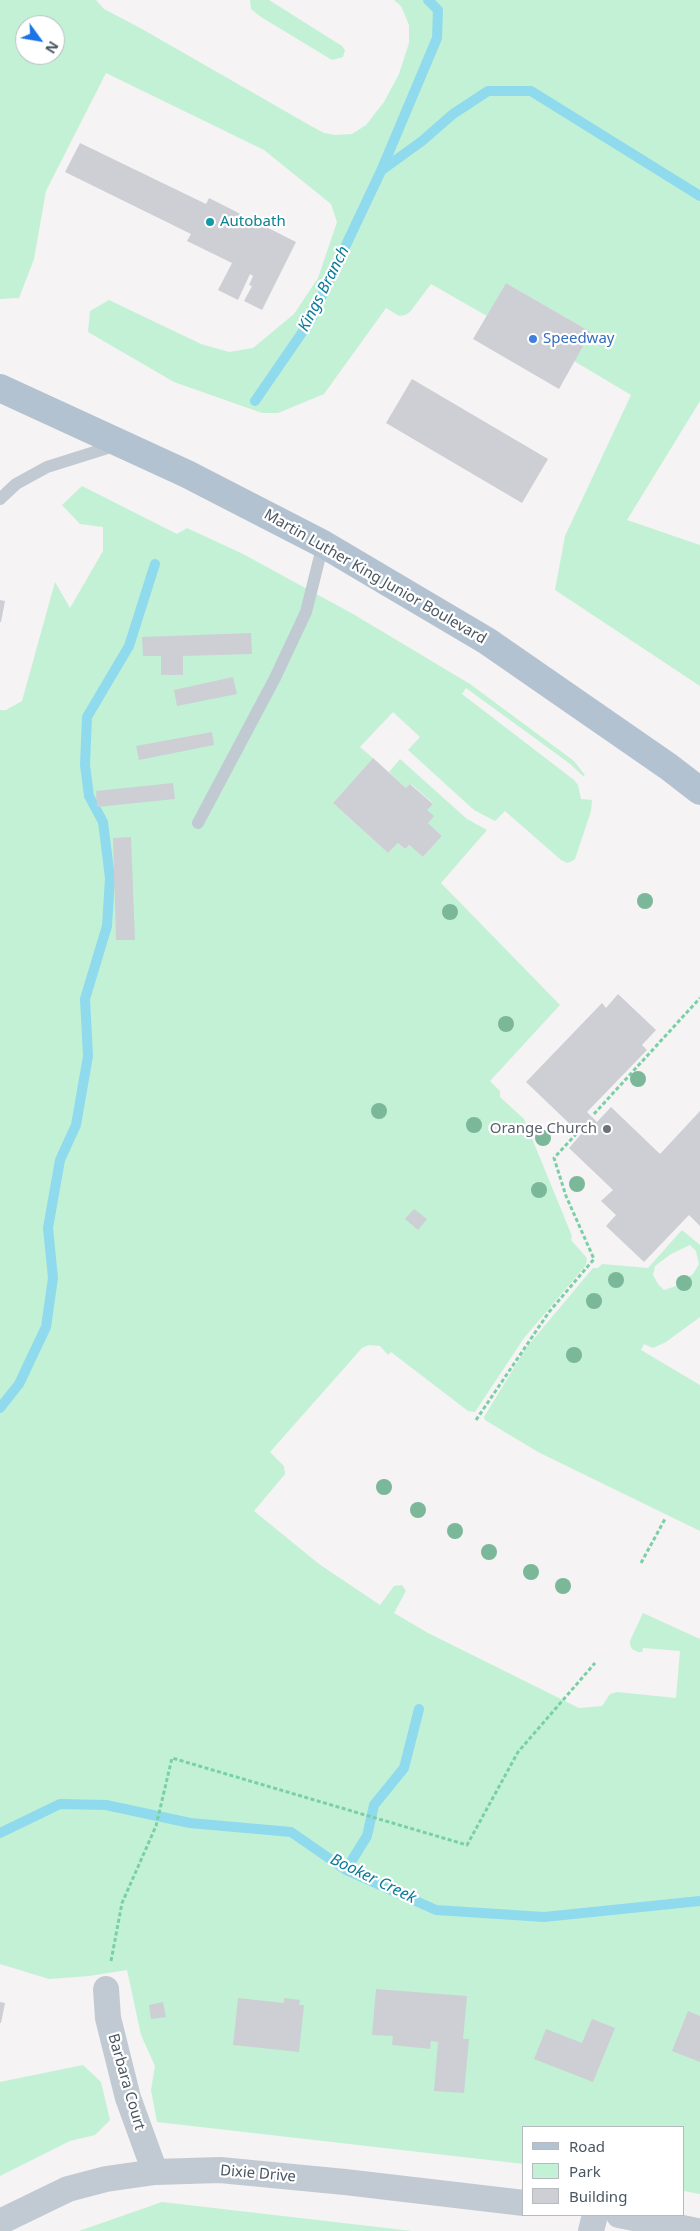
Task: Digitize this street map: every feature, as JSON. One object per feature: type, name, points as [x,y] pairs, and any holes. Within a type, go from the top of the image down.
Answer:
[{"type":"main road","name":"Martin Luther King Junior Boulevard","points":[[0,388],[187,474],[323,544],[486,641],[669,767],[700,791]]},
{"type":"street","name":"Barbara Court","points":[[106,1989],[108,2018],[128,2098],[155,2172]]},
{"type":"street","name":"Dixie Drive","points":[[0,2222],[68,2189],[106,2179],[155,2172],[220,2170],[345,2182],[522,2203]]},
{"type":"street","points":[[591,2231],[595,2216]]},
{"type":"street","points":[[624,2216],[697,2231]]},
{"type":"lane","points":[[0,499],[16,484],[47,467],[122,444]]},
{"type":"lane","points":[[198,823],[275,678],[306,612],[323,544]]},
{"type":"path","points":[[594,1114],[700,998]]},
{"type":"path","points":[[476,1420],[549,1312],[594,1260],[566,1196],[554,1158],[578,1132]]},
{"type":"path","points":[[641,1563],[665,1519]]},
{"type":"path","points":[[106,1989],[122,1903],[156,1826],[172,1758],[467,1845],[518,1752],[595,1663]]},
{"type":"green space","points":[[0,0],[96,0],[104,9],[311,126],[324,133],[335,135],[352,134],[366,125],[384,102],[399,74],[409,43],[409,25],[401,6],[394,0],[700,0],[700,401],[627,520],[700,545],[700,686],[555,590],[565,536],[631,395],[574,361],[591,332],[506,283],[487,316],[431,284],[410,312],[405,315],[399,316],[386,308],[324,394],[278,413],[262,413],[174,382],[88,332],[90,311],[109,300],[201,344],[229,352],[253,348],[294,314],[318,278],[337,222],[331,204],[264,150],[106,73],[46,191],[34,259],[19,298],[0,299]]},
{"type":"green space","points":[[250,0],[269,0],[342,46],[345,50],[343,57],[332,60],[261,17],[251,9]]},
{"type":"green space","points":[[82,486],[177,534],[187,528],[243,554],[353,614],[470,684],[574,761],[585,775],[583,776],[569,763],[466,688],[462,694],[574,780],[578,785],[581,799],[592,800],[591,811],[575,859],[567,863],[561,860],[505,811],[495,821],[474,810],[408,750],[420,737],[393,712],[360,747],[373,758],[333,803],[388,853],[398,843],[405,849],[409,845],[423,857],[442,836],[428,823],[427,810],[433,803],[411,784],[406,788],[389,772],[400,759],[467,819],[487,830],[441,883],[560,1005],[490,1081],[500,1091],[500,1097],[524,1119],[572,1236],[571,1240],[587,1258],[586,1265],[524,1338],[475,1412],[468,1411],[391,1352],[388,1355],[380,1346],[369,1345],[362,1348],[270,1452],[284,1466],[285,1474],[254,1511],[319,1564],[380,1605],[394,1586],[402,1585],[406,1591],[394,1613],[428,1633],[579,1708],[602,1706],[610,1694],[617,1692],[676,1698],[680,1651],[643,1648],[642,1652],[638,1652],[632,1649],[630,1645],[630,1641],[643,1613],[700,1639],[700,2194],[685,2191],[685,2126],[522,2126],[522,2164],[157,2122],[151,2090],[155,2066],[141,2035],[127,1970],[89,1976],[49,1979],[0,1964],[0,710],[6,710],[22,701],[55,582],[70,608],[103,551],[103,527],[80,524],[62,505]]},
{"type":"green space","points":[[682,1230],[700,1245],[700,1317],[666,1342],[653,1348],[644,1344],[641,1350],[700,1385],[700,1531],[538,1452],[485,1420],[484,1417],[526,1348],[593,1268],[598,1268],[602,1264],[648,1268]],"holes":[[[690,1245],[696,1251],[699,1264],[693,1274],[676,1286],[664,1290],[653,1275],[655,1266],[671,1254]]]},
{"type":"green space","points":[[83,2065],[101,2082],[110,2120],[95,2135],[70,2141],[0,2176],[0,2082]]},
{"type":"green space","points":[[162,2202],[412,2231],[79,2231]]},
{"type":"building","name":"Autobath","points":[[80,143],[206,204],[209,198],[296,242],[262,310],[244,301],[252,286],[249,285],[253,276],[250,274],[238,300],[218,290],[232,263],[187,241],[191,234],[65,172]]},
{"type":"building","points":[[506,283],[591,332],[559,389],[473,339]]},
{"type":"building","points":[[412,379],[548,459],[522,503],[386,423]]},
{"type":"building","points":[[0,600],[5,601],[1,622],[0,622]]},
{"type":"building","points":[[251,633],[252,654],[183,656],[183,675],[161,675],[161,656],[143,656],[142,637]]},
{"type":"building","points":[[233,677],[237,694],[177,706],[174,690]]},
{"type":"building","points":[[212,732],[214,745],[139,760],[136,746]]},
{"type":"building","points":[[373,758],[406,788],[410,784],[433,804],[427,810],[434,816],[428,823],[442,836],[423,857],[409,845],[405,849],[398,843],[388,853],[333,803]]},
{"type":"building","points":[[173,783],[175,799],[97,807],[96,791]]},
{"type":"building","points":[[131,837],[135,940],[116,940],[113,838]]},
{"type":"building","name":"Orange Church","points":[[618,994],[656,1030],[642,1045],[647,1050],[587,1112],[597,1122],[611,1107],[660,1154],[700,1111],[700,1226],[689,1215],[644,1262],[606,1226],[616,1215],[601,1201],[613,1190],[569,1148],[583,1132],[575,1124],[573,1127],[526,1082],[602,1003],[606,1008]]},
{"type":"building","points":[[414,1209],[427,1219],[418,1230],[405,1219]]},
{"type":"building","points":[[376,1989],[467,1996],[463,2039],[469,2039],[464,2093],[434,2091],[438,2042],[431,2041],[430,2049],[392,2045],[393,2036],[372,2035]]},
{"type":"building","points":[[238,1998],[284,2003],[284,1998],[300,2000],[299,2005],[304,2005],[299,2052],[233,2045]]},
{"type":"building","points":[[0,2002],[5,2003],[1,2023],[0,2023]]},
{"type":"building","points":[[163,2002],[166,2017],[151,2019],[149,2005]]},
{"type":"building","points":[[688,2011],[700,2016],[700,2062],[672,2051]]},
{"type":"building","points":[[592,2019],[615,2028],[593,2082],[534,2059],[546,2029],[582,2043]]},
{"type":"waterway","name":"Kings Branch","points":[[255,401],[310,321],[381,171],[437,38],[438,10],[428,0]]},
{"type":"waterway","points":[[382,170],[422,141],[453,114],[488,91],[531,91],[700,196]]},
{"type":"waterway","name":"Kings Branch","points":[[0,1408],[19,1384],[46,1327],[53,1278],[48,1228],[60,1160],[76,1125],[88,1056],[85,999],[107,926],[110,878],[103,822],[89,796],[85,765],[87,717],[129,646],[155,564]]},
{"type":"waterway","points":[[346,1870],[367,1836],[374,1805],[404,1768],[419,1709]]},
{"type":"waterway","name":"Booker Creek","points":[[0,1833],[60,1804],[106,1805],[190,1823],[291,1832],[346,1870],[436,1910],[544,1917],[700,1901]]},
{"type":"place","name":"Autobath","points":[[210,222]]},
{"type":"place","name":"Speedway","points":[[533,339]]},
{"type":"place","name":"Orange Church","points":[[607,1129]]}]
